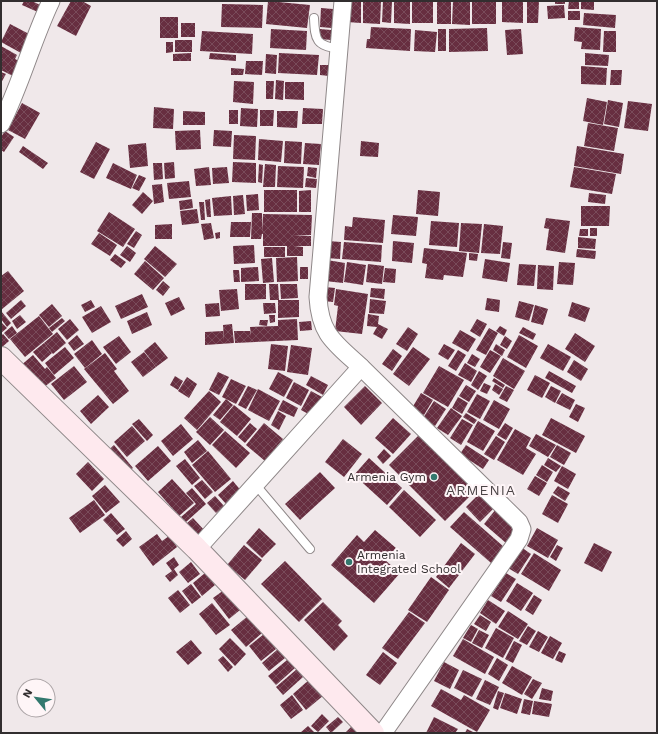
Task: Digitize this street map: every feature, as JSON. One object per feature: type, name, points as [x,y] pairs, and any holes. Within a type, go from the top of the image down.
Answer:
[{"type":"street","points":[[1,124],[22,78],[35,37],[51,1]]},
{"type":"street","points":[[343,1],[318,297],[319,314],[323,328],[334,343],[361,367],[519,522],[522,528],[519,539],[383,733]]},
{"type":"street","points":[[1,358],[197,549],[373,733]]},
{"type":"street","points":[[197,549],[361,367]]},
{"type":"lane","points":[[314,18],[314,35],[317,41],[323,46],[339,49]]},
{"type":"lane","points":[[256,484],[310,549]]},
{"type":"building","points":[[24,1],[32,1],[44,7],[40,13],[22,5]]},
{"type":"building","points":[[71,1],[82,1],[91,6],[76,36],[57,26]]},
{"type":"building","points":[[268,1],[310,5],[307,28],[266,24]]},
{"type":"building","points":[[347,1],[361,1],[361,23],[347,22]]},
{"type":"building","points":[[363,1],[381,1],[380,24],[363,23]]},
{"type":"building","points":[[383,1],[392,1],[391,23],[382,22]]},
{"type":"building","points":[[394,1],[410,1],[410,24],[394,23]]},
{"type":"building","points":[[412,1],[433,1],[433,23],[412,23]]},
{"type":"building","points":[[437,1],[451,1],[451,24],[437,24]]},
{"type":"building","points":[[453,1],[470,1],[470,25],[452,24]]},
{"type":"building","points":[[472,1],[496,1],[496,24],[472,24]]},
{"type":"building","points":[[502,1],[523,1],[523,23],[502,22]]},
{"type":"building","points":[[527,1],[539,1],[538,23],[527,23]]},
{"type":"building","points":[[555,1],[565,1],[565,4],[555,4]]},
{"type":"building","points":[[569,1],[579,1],[579,9],[568,9]]},
{"type":"building","points":[[581,1],[594,1],[594,10],[581,9]]},
{"type":"building","points":[[222,4],[263,5],[262,28],[221,27]]},
{"type":"building","points":[[564,5],[565,18],[548,19],[547,6]]},
{"type":"building","points":[[321,8],[333,9],[332,28],[320,27]]},
{"type":"building","points":[[568,11],[580,11],[580,20],[568,20]]},
{"type":"building","points":[[584,13],[616,15],[615,28],[583,25]]},
{"type":"building","points":[[160,17],[178,17],[178,38],[160,38]]},
{"type":"building","points":[[181,23],[195,23],[195,37],[181,37]]},
{"type":"building","points":[[10,24],[31,35],[21,53],[1,42]]},
{"type":"building","points":[[371,27],[411,29],[410,51],[366,48],[367,39],[370,39]]},
{"type":"building","points":[[575,27],[601,29],[600,50],[581,49],[582,42],[574,41]]},
{"type":"building","points":[[487,28],[488,51],[449,52],[449,29]]},
{"type":"building","points":[[271,29],[307,31],[306,50],[270,48]]},
{"type":"building","points":[[320,29],[331,30],[331,40],[319,39]]},
{"type":"building","points":[[438,29],[446,29],[446,51],[438,51]]},
{"type":"building","points":[[521,29],[523,54],[507,55],[505,30]]},
{"type":"building","points":[[415,30],[437,32],[435,52],[414,51]]},
{"type":"building","points":[[202,31],[253,34],[252,54],[200,51]]},
{"type":"building","points":[[604,31],[616,31],[616,52],[603,52]]},
{"type":"building","points":[[175,40],[192,40],[192,52],[175,52]]},
{"type":"building","points":[[166,42],[173,42],[173,52],[166,53]]},
{"type":"building","points":[[1,46],[17,55],[15,59],[21,62],[13,76],[1,70]]},
{"type":"building","points":[[191,53],[191,61],[173,61],[173,54]]},
{"type":"building","points":[[210,53],[236,55],[236,61],[209,59]]},
{"type":"building","points":[[279,53],[319,55],[317,75],[278,73]]},
{"type":"building","points":[[585,53],[609,55],[608,66],[585,65]]},
{"type":"building","points":[[266,54],[277,55],[276,74],[265,73]]},
{"type":"building","points":[[246,61],[263,61],[262,75],[245,74]]},
{"type":"building","points":[[320,65],[329,65],[329,76],[320,75]]},
{"type":"building","points":[[581,66],[607,68],[606,85],[581,84]]},
{"type":"building","points":[[231,68],[244,69],[243,75],[231,75]]},
{"type":"building","points":[[611,70],[622,70],[621,85],[610,85]]},
{"type":"building","points":[[1,72],[6,74],[1,83]]},
{"type":"building","points":[[276,80],[284,81],[283,100],[275,99]]},
{"type":"building","points":[[234,81],[254,82],[253,104],[233,102]]},
{"type":"building","points":[[266,81],[274,81],[273,99],[266,99]]},
{"type":"building","points":[[285,82],[304,82],[304,100],[285,99]]},
{"type":"building","points":[[587,98],[607,102],[603,125],[583,121]]},
{"type":"building","points":[[608,100],[623,103],[619,127],[604,124]]},
{"type":"building","points":[[628,101],[652,104],[648,131],[624,128]]},
{"type":"building","points":[[22,103],[40,113],[25,139],[8,130]]},
{"type":"building","points":[[154,107],[174,109],[173,129],[153,128]]},
{"type":"building","points":[[241,108],[258,109],[257,127],[240,126]]},
{"type":"building","points":[[303,108],[323,109],[322,124],[302,124]]},
{"type":"building","points":[[229,110],[238,110],[238,124],[229,124]]},
{"type":"building","points":[[260,110],[274,110],[273,126],[260,126]]},
{"type":"building","points":[[183,111],[205,112],[205,125],[183,125]]},
{"type":"building","points":[[277,111],[298,111],[297,128],[277,127]]},
{"type":"building","points":[[588,123],[618,128],[614,151],[584,146]]},
{"type":"building","points":[[200,130],[201,149],[176,150],[175,131]]},
{"type":"building","points":[[214,130],[232,131],[231,147],[213,146]]},
{"type":"building","points":[[5,131],[14,137],[4,152],[1,150],[1,137]]},
{"type":"building","points":[[234,135],[256,136],[255,160],[233,159]]},
{"type":"building","points":[[259,139],[283,141],[281,162],[258,160]]},
{"type":"building","points":[[285,141],[302,142],[301,164],[284,163]]},
{"type":"building","points":[[361,141],[379,143],[378,157],[360,156]]},
{"type":"building","points":[[96,142],[110,149],[94,179],[80,172]]},
{"type":"building","points":[[146,143],[148,166],[130,168],[128,145]]},
{"type":"building","points":[[305,143],[321,144],[319,165],[303,164]]},
{"type":"building","points":[[23,146],[48,163],[43,169],[19,152]]},
{"type":"building","points":[[577,146],[624,154],[621,174],[574,166]]},
{"type":"building","points":[[174,162],[175,178],[165,179],[164,163]]},
{"type":"building","points":[[233,162],[256,163],[256,183],[232,182]]},
{"type":"building","points":[[113,163],[137,175],[131,189],[106,178]]},
{"type":"building","points":[[153,163],[162,163],[163,179],[154,180]]},
{"type":"building","points":[[259,164],[263,165],[262,183],[258,182]]},
{"type":"building","points":[[265,164],[276,165],[275,187],[263,187]]},
{"type":"building","points":[[278,166],[304,167],[303,188],[277,187]]},
{"type":"building","points":[[209,167],[211,185],[196,186],[194,169]]},
{"type":"building","points":[[227,167],[229,183],[213,184],[212,168]]},
{"type":"building","points":[[308,167],[317,168],[316,178],[307,176]]},
{"type":"building","points":[[574,167],[616,174],[612,194],[570,187]]},
{"type":"building","points":[[139,175],[146,178],[139,191],[132,188]]},
{"type":"building","points":[[306,178],[317,179],[316,188],[305,187]]},
{"type":"building","points":[[189,181],[191,197],[169,199],[167,183]]},
{"type":"building","points":[[162,184],[164,202],[154,204],[152,185]]},
{"type":"building","points":[[264,190],[297,190],[297,212],[264,212]]},
{"type":"building","points":[[311,190],[311,212],[299,212],[299,191]]},
{"type":"building","points":[[418,190],[440,192],[438,216],[416,214]]},
{"type":"building","points":[[143,192],[153,201],[142,214],[132,205]]},
{"type":"building","points":[[589,193],[606,195],[605,204],[588,202]]},
{"type":"building","points":[[258,194],[259,210],[247,211],[246,195]]},
{"type":"building","points":[[243,195],[245,214],[234,215],[233,196]]},
{"type":"building","points":[[231,196],[232,215],[214,216],[212,198]]},
{"type":"building","points":[[192,199],[193,208],[180,210],[179,201]]},
{"type":"building","points":[[210,199],[211,217],[207,217],[205,200]]},
{"type":"building","points":[[199,202],[204,202],[205,220],[201,220]]},
{"type":"building","points":[[581,206],[610,206],[609,226],[581,226]]},
{"type":"building","points":[[197,209],[199,223],[182,225],[180,211]]},
{"type":"building","points":[[109,212],[135,229],[123,247],[97,231]]},
{"type":"building","points":[[252,213],[262,213],[262,232],[263,214],[312,215],[311,235],[293,235],[311,236],[311,246],[294,246],[303,247],[303,256],[287,256],[287,246],[263,246],[263,234],[261,239],[251,239]]},
{"type":"building","points":[[393,215],[418,217],[416,236],[391,234]]},
{"type":"building","points":[[353,217],[385,220],[383,243],[344,240],[345,226],[352,227]]},
{"type":"building","points":[[546,218],[570,221],[565,253],[546,250],[549,229],[544,228]]},
{"type":"building","points":[[431,221],[459,223],[457,247],[429,245]]},
{"type":"building","points":[[231,222],[251,222],[250,237],[230,237]]},
{"type":"building","points":[[211,223],[214,238],[204,240],[201,224]]},
{"type":"building","points":[[461,223],[482,224],[479,253],[459,251]]},
{"type":"building","points":[[172,224],[172,239],[155,239],[155,225]]},
{"type":"building","points":[[484,224],[503,226],[500,254],[481,253]]},
{"type":"building","points":[[590,228],[597,228],[597,236],[590,236]]},
{"type":"building","points":[[580,229],[588,229],[588,236],[579,236]]},
{"type":"building","points":[[136,231],[142,235],[134,248],[127,244]]},
{"type":"building","points":[[220,232],[220,238],[216,239],[215,233]]},
{"type":"building","points":[[99,233],[117,245],[110,256],[91,244]]},
{"type":"building","points":[[578,237],[596,239],[595,249],[578,248]]},
{"type":"building","points":[[328,241],[341,242],[340,259],[326,258]]},
{"type":"building","points":[[393,241],[414,243],[412,263],[392,261]]},
{"type":"building","points":[[344,242],[382,245],[381,262],[342,259]]},
{"type":"building","points":[[503,242],[512,243],[510,259],[501,258]]},
{"type":"building","points":[[254,245],[255,263],[234,264],[233,246]]},
{"type":"building","points":[[127,246],[136,253],[130,262],[120,255]]},
{"type":"building","points":[[155,246],[177,264],[165,277],[144,259]]},
{"type":"building","points":[[264,247],[285,247],[285,257],[264,257]]},
{"type":"building","points":[[424,248],[467,253],[463,277],[444,275],[443,280],[425,278],[427,264],[422,263]]},
{"type":"building","points":[[577,249],[596,251],[595,259],[576,257]]},
{"type":"building","points":[[469,253],[478,254],[477,261],[469,260]]},
{"type":"building","points":[[115,254],[126,262],[121,268],[110,260]]},
{"type":"building","points":[[297,257],[298,281],[277,282],[276,258]]},
{"type":"building","points":[[272,258],[274,282],[263,283],[261,259]]},
{"type":"building","points":[[485,259],[510,263],[507,282],[482,278]]},
{"type":"building","points":[[327,260],[345,263],[343,283],[325,281]]},
{"type":"building","points":[[145,261],[164,278],[153,290],[134,274]]},
{"type":"building","points":[[347,262],[366,265],[363,285],[344,282]]},
{"type":"building","points":[[559,262],[575,263],[573,285],[557,284]]},
{"type":"building","points":[[368,264],[384,266],[382,284],[366,282]]},
{"type":"building","points":[[519,264],[536,265],[534,286],[517,285]]},
{"type":"building","points":[[538,265],[554,266],[553,290],[537,289]]},
{"type":"building","points":[[258,267],[259,281],[241,282],[241,268]]},
{"type":"building","points":[[300,267],[308,267],[308,279],[300,279]]},
{"type":"building","points":[[385,268],[396,269],[395,283],[383,282]]},
{"type":"building","points":[[233,270],[239,270],[240,282],[234,282]]},
{"type":"building","points":[[8,271],[24,291],[1,310],[1,276]]},
{"type":"building","points":[[163,281],[170,287],[163,296],[156,290]]},
{"type":"building","points":[[245,284],[266,284],[266,299],[245,300]]},
{"type":"building","points":[[269,284],[278,284],[279,300],[270,300]]},
{"type":"building","points":[[280,284],[297,284],[298,298],[281,299]]},
{"type":"building","points":[[325,287],[335,288],[333,302],[323,301]]},
{"type":"building","points":[[371,288],[385,289],[384,299],[370,297]]},
{"type":"building","points":[[237,289],[239,309],[221,311],[219,290]]},
{"type":"building","points":[[336,289],[368,294],[362,334],[335,331],[338,306],[334,305]]},
{"type":"building","points":[[142,294],[148,307],[121,319],[115,306]]},
{"type":"building","points":[[179,297],[185,309],[171,316],[165,303]]},
{"type":"building","points":[[487,298],[500,300],[499,312],[485,310]]},
{"type":"building","points":[[370,299],[386,301],[384,314],[369,313]]},
{"type":"building","points":[[21,300],[26,306],[11,319],[6,313]]},
{"type":"building","points":[[91,300],[95,307],[85,312],[81,305]]},
{"type":"building","points":[[278,300],[299,300],[299,317],[278,318]]},
{"type":"building","points":[[519,301],[534,305],[529,321],[515,317]]},
{"type":"building","points":[[572,302],[590,308],[585,322],[568,316]]},
{"type":"building","points":[[219,303],[220,316],[206,317],[205,304]]},
{"type":"building","points":[[263,303],[275,303],[276,313],[264,314]]},
{"type":"building","points":[[52,304],[62,316],[49,327],[39,315]]},
{"type":"building","points":[[535,305],[548,309],[543,325],[531,322]]},
{"type":"building","points":[[101,306],[111,322],[92,333],[82,317]]},
{"type":"building","points":[[1,311],[11,323],[7,327],[1,319]]},
{"type":"building","points":[[147,312],[152,325],[132,334],[127,321]]},
{"type":"building","points":[[368,314],[379,316],[378,324],[388,329],[382,339],[373,334],[377,327],[367,326]]},
{"type":"building","points":[[20,315],[26,322],[17,329],[12,321]]},
{"type":"building","points":[[269,315],[275,315],[275,322],[270,323]]},
{"type":"building","points":[[39,316],[53,334],[25,357],[10,339]]},
{"type":"building","points":[[62,318],[65,321],[52,332],[49,328]]},
{"type":"building","points":[[70,319],[79,330],[67,340],[58,329]]},
{"type":"building","points":[[297,319],[298,340],[235,343],[234,331],[250,331],[251,336],[250,327],[278,326],[278,320]]},
{"type":"building","points":[[477,319],[487,324],[480,337],[470,331]]},
{"type":"building","points":[[260,320],[268,320],[267,326],[259,325]]},
{"type":"building","points":[[311,321],[312,330],[300,331],[299,322]]},
{"type":"building","points":[[1,322],[7,328],[1,333]]},
{"type":"building","points":[[232,324],[234,343],[205,345],[205,332],[223,331],[224,341],[223,325]]},
{"type":"building","points":[[12,326],[17,333],[9,339],[4,333]]},
{"type":"building","points":[[500,326],[507,330],[504,336],[496,331]]},
{"type":"building","points":[[408,327],[418,334],[407,351],[396,344]]},
{"type":"building","points":[[523,327],[536,334],[533,340],[519,333]]},
{"type":"building","points":[[489,328],[498,333],[486,355],[476,350]]},
{"type":"building","points":[[460,330],[476,339],[468,352],[452,343]]},
{"type":"building","points":[[57,332],[66,343],[53,354],[44,343]]},
{"type":"building","points":[[575,333],[595,346],[585,362],[565,349]]},
{"type":"building","points":[[3,334],[9,341],[1,348],[1,336]]},
{"type":"building","points":[[77,335],[84,344],[74,351],[68,343]]},
{"type":"building","points":[[519,335],[538,346],[526,368],[507,357]]},
{"type":"building","points":[[119,336],[131,352],[116,364],[103,347]]},
{"type":"building","points":[[505,336],[512,341],[507,349],[500,345]]},
{"type":"building","points":[[92,340],[102,354],[85,368],[74,354]]},
{"type":"building","points":[[155,342],[168,358],[156,367],[144,351]]},
{"type":"building","points":[[44,343],[52,353],[42,362],[33,352]]},
{"type":"building","points":[[271,344],[288,346],[285,371],[268,369]]},
{"type":"building","points":[[444,344],[455,350],[448,360],[438,354]]},
{"type":"building","points":[[496,344],[505,350],[502,356],[493,350]]},
{"type":"building","points":[[548,344],[571,357],[563,371],[540,358]]},
{"type":"building","points":[[291,345],[312,348],[308,375],[287,372]]},
{"type":"building","points":[[65,347],[74,358],[54,375],[45,363]]},
{"type":"building","points":[[413,347],[430,359],[409,386],[393,374]]},
{"type":"building","points":[[393,349],[402,356],[392,371],[382,364]]},
{"type":"building","points":[[458,350],[466,355],[456,371],[448,366]]},
{"type":"building","points":[[490,350],[501,356],[490,373],[480,367]]},
{"type":"building","points":[[144,352],[156,367],[143,377],[131,362]]},
{"type":"building","points":[[105,353],[117,369],[114,371],[129,391],[113,404],[84,369]]},
{"type":"building","points":[[472,354],[480,359],[475,367],[467,363]]},
{"type":"building","points":[[33,355],[45,369],[47,367],[56,378],[39,391],[19,367]]},
{"type":"building","points":[[503,358],[525,371],[514,389],[493,376]]},
{"type":"building","points":[[574,360],[588,369],[581,381],[567,372]]},
{"type":"building","points":[[465,363],[477,371],[471,382],[458,375]]},
{"type":"building","points":[[74,366],[87,382],[64,400],[51,384]]},
{"type":"building","points":[[439,366],[464,380],[448,407],[423,393]]},
{"type":"building","points":[[479,371],[487,376],[478,390],[471,385]]},
{"type":"building","points":[[549,371],[576,386],[572,393],[545,378]]},
{"type":"building","points":[[218,372],[229,377],[219,395],[209,390]]},
{"type":"building","points":[[278,372],[293,380],[284,397],[269,389]]},
{"type":"building","points":[[535,375],[550,383],[542,398],[527,390]]},
{"type":"building","points":[[175,376],[183,381],[178,390],[170,385]]},
{"type":"building","points":[[311,376],[328,385],[323,395],[306,385]]},
{"type":"building","points":[[187,377],[197,384],[189,398],[178,391]]},
{"type":"building","points":[[494,378],[505,385],[503,388],[492,381]]},
{"type":"building","points":[[231,379],[246,386],[236,404],[222,397]]},
{"type":"building","points":[[294,382],[309,390],[301,406],[286,398]]},
{"type":"building","points":[[484,383],[491,386],[487,394],[480,391]]},
{"type":"building","points":[[495,384],[503,389],[499,395],[492,390]]},
{"type":"building","points":[[466,385],[476,391],[469,402],[459,396]]},
{"type":"building","points":[[248,386],[257,390],[246,409],[238,405]]},
{"type":"building","points":[[365,386],[382,403],[361,425],[344,407]]},
{"type":"building","points":[[506,386],[514,390],[507,402],[499,398]]},
{"type":"building","points":[[551,386],[561,391],[555,403],[545,397]]},
{"type":"building","points":[[258,389],[280,401],[269,421],[248,410]]},
{"type":"building","points":[[209,391],[221,402],[197,430],[184,418]]},
{"type":"building","points":[[311,391],[324,398],[314,417],[301,410]]},
{"type":"building","points":[[421,393],[433,400],[424,415],[412,408]]},
{"type":"building","points":[[562,393],[575,400],[570,410],[556,403]]},
{"type":"building","points":[[477,394],[490,401],[480,419],[467,412]]},
{"type":"building","points":[[98,395],[109,407],[91,424],[80,411]]},
{"type":"building","points":[[458,397],[468,403],[462,414],[452,408]]},
{"type":"building","points":[[226,399],[233,405],[220,420],[213,415]]},
{"type":"building","points":[[283,400],[298,408],[294,417],[278,410]]},
{"type":"building","points":[[494,400],[510,409],[499,429],[483,420]]},
{"type":"building","points":[[434,401],[446,409],[435,426],[423,418]]},
{"type":"building","points":[[576,404],[585,408],[578,422],[569,417]]},
{"type":"building","points":[[234,405],[251,419],[237,436],[220,422]]},
{"type":"building","points":[[451,408],[462,416],[448,435],[437,428]]},
{"type":"building","points":[[278,411],[286,416],[279,430],[271,425]]},
{"type":"building","points":[[466,413],[477,420],[474,424],[463,417]]},
{"type":"building","points":[[210,417],[224,430],[210,445],[196,432]]},
{"type":"building","points":[[393,418],[411,434],[393,454],[375,438]]},
{"type":"building","points":[[551,418],[585,436],[576,453],[542,435]]},
{"type":"building","points":[[139,419],[153,435],[147,441],[132,424]]},
{"type":"building","points":[[462,419],[473,425],[461,445],[450,438]]},
{"type":"building","points":[[478,421],[495,431],[483,451],[467,442]]},
{"type":"building","points":[[250,423],[257,429],[245,443],[238,437]]},
{"type":"building","points":[[264,423],[283,439],[265,461],[246,445]]},
{"type":"building","points":[[505,423],[513,428],[506,440],[497,435]]},
{"type":"building","points":[[181,424],[193,439],[173,456],[161,441]]},
{"type":"building","points":[[132,426],[145,441],[127,457],[114,442]]},
{"type":"building","points":[[515,429],[531,438],[526,448],[536,454],[523,475],[497,460]]},
{"type":"building","points":[[225,431],[250,453],[236,468],[212,445]]},
{"type":"building","name":"Armenia Gym","points":[[422,432],[478,488],[445,521],[389,465]]},
{"type":"building","points":[[536,434],[556,445],[548,457],[529,446]]},
{"type":"building","points":[[496,436],[505,442],[494,460],[484,454]]},
{"type":"building","points":[[343,439],[362,454],[344,477],[325,462]]},
{"type":"building","points":[[198,440],[207,451],[192,463],[184,452]]},
{"type":"building","points":[[114,445],[133,468],[124,475],[105,453]]},
{"type":"building","points":[[466,445],[489,460],[483,469],[460,454]]},
{"type":"building","points":[[557,445],[571,453],[564,465],[550,457]]},
{"type":"building","points":[[158,446],[171,461],[148,481],[135,466]]},
{"type":"building","points":[[384,449],[391,456],[383,464],[377,457]]},
{"type":"building","points":[[208,451],[231,479],[215,492],[192,465]]},
{"type":"building","points":[[369,458],[402,488],[387,505],[354,475]]},
{"type":"building","points":[[548,458],[561,466],[556,472],[544,465]]},
{"type":"building","points":[[185,459],[200,478],[192,485],[176,466]]},
{"type":"building","points":[[88,462],[104,479],[92,491],[76,474]]},
{"type":"building","points":[[542,465],[553,472],[547,482],[536,475]]},
{"type":"building","points":[[562,466],[576,474],[568,489],[554,481]]},
{"type":"building","points":[[320,472],[335,488],[300,520],[285,504]]},
{"type":"building","points":[[535,476],[547,483],[539,496],[527,489]]},
{"type":"building","points":[[172,479],[194,503],[179,516],[158,492]]},
{"type":"building","points":[[202,480],[213,492],[205,499],[194,486]]},
{"type":"building","points":[[233,481],[242,492],[227,505],[218,495]]},
{"type":"building","points":[[105,485],[120,502],[106,513],[92,496]]},
{"type":"building","points":[[558,486],[570,493],[565,501],[553,493]]},
{"type":"building","points":[[192,488],[206,504],[186,522],[181,517],[196,504],[186,493]]},
{"type":"building","points":[[404,490],[436,520],[420,537],[389,507]]},
{"type":"building","points":[[481,492],[496,506],[480,522],[466,507]]},
{"type":"building","points":[[552,495],[568,504],[558,523],[542,514]]},
{"type":"building","points":[[215,496],[224,506],[216,513],[207,503]]},
{"type":"building","points":[[94,500],[105,515],[80,533],[69,518]]},
{"type":"building","points":[[496,509],[519,528],[506,543],[484,524]]},
{"type":"building","points":[[464,512],[504,547],[491,563],[450,527]]},
{"type":"building","points":[[111,513],[125,529],[117,535],[103,520]]},
{"type":"building","points":[[193,518],[205,531],[191,542],[180,529]]},
{"type":"building","points":[[259,528],[276,544],[262,558],[246,543]]},
{"type":"building","points":[[537,528],[558,540],[548,558],[527,546]]},
{"type":"building","points":[[375,530],[396,548],[385,560],[400,573],[374,603],[331,565],[357,535],[364,542]]},
{"type":"building","points":[[126,531],[132,539],[123,547],[116,540]]},
{"type":"building","points":[[157,534],[162,541],[169,536],[177,547],[153,566],[139,547]]},
{"type":"building","points":[[461,543],[475,554],[449,588],[436,577]]},
{"type":"building","points":[[594,543],[612,552],[602,572],[584,563]]},
{"type":"building","points":[[244,545],[262,560],[245,580],[227,565]]},
{"type":"building","points":[[557,545],[563,548],[556,561],[550,557]]},
{"type":"building","points":[[521,547],[531,554],[518,574],[508,568]]},
{"type":"building","points":[[534,553],[561,570],[549,591],[521,574]]},
{"type":"building","points":[[174,557],[179,565],[174,569],[178,575],[170,582],[165,576],[172,571],[166,563]]},
{"type":"building","points":[[285,561],[322,599],[299,622],[261,584]]},
{"type":"building","points":[[191,562],[200,574],[188,583],[179,572]]},
{"type":"building","points":[[205,573],[215,585],[202,596],[193,583]]},
{"type":"building","points":[[506,573],[516,579],[501,602],[491,596]]},
{"type":"building","points":[[431,577],[449,590],[427,622],[408,610]]},
{"type":"building","points":[[517,583],[533,593],[521,611],[506,601]]},
{"type":"building","points":[[191,584],[201,597],[192,604],[182,591]]},
{"type":"building","points":[[178,590],[190,605],[180,613],[168,598]]},
{"type":"building","points":[[224,590],[240,610],[229,619],[213,598]]},
{"type":"building","points":[[534,595],[542,600],[533,615],[525,610]]},
{"type":"building","points":[[488,600],[505,611],[496,624],[480,613]]},
{"type":"building","points":[[323,602],[342,621],[338,625],[348,636],[334,651],[304,620]]},
{"type":"building","points":[[212,603],[230,625],[216,635],[199,614]]},
{"type":"building","points":[[508,611],[528,624],[518,639],[498,627]]},
{"type":"building","points":[[409,612],[425,623],[398,659],[382,648]]},
{"type":"building","points":[[480,615],[491,622],[486,631],[474,624]]},
{"type":"building","points":[[248,616],[262,633],[246,647],[231,630]]},
{"type":"building","points":[[471,625],[478,629],[471,642],[463,638]]},
{"type":"building","points":[[528,626],[536,631],[527,645],[519,641]]},
{"type":"building","points":[[496,628],[514,638],[503,658],[485,648]]},
{"type":"building","points":[[479,630],[489,635],[482,648],[472,643]]},
{"type":"building","points":[[538,631],[548,637],[539,652],[529,647]]},
{"type":"building","points":[[264,634],[276,649],[261,661],[249,646]]},
{"type":"building","points":[[550,636],[562,643],[553,659],[541,653]]},
{"type":"building","points":[[230,638],[246,654],[235,666],[219,649]]},
{"type":"building","points":[[463,639],[494,657],[485,674],[453,656]]},
{"type":"building","points":[[191,640],[202,653],[188,665],[176,652]]},
{"type":"building","points":[[514,641],[522,645],[513,663],[505,659]]},
{"type":"building","points":[[278,649],[285,658],[269,671],[262,663]]},
{"type":"building","points":[[559,651],[566,654],[562,663],[555,660]]},
{"type":"building","points":[[383,652],[397,663],[380,685],[366,675]]},
{"type":"building","points":[[223,656],[233,667],[228,672],[218,660]]},
{"type":"building","points":[[497,658],[508,665],[499,681],[488,674]]},
{"type":"building","points":[[287,660],[295,668],[276,685],[268,676]]},
{"type":"building","points":[[444,662],[459,670],[450,689],[434,681]]},
{"type":"building","points":[[512,666],[532,677],[522,695],[502,683]]},
{"type":"building","points":[[297,669],[303,677],[283,695],[276,687]]},
{"type":"building","points":[[463,670],[482,679],[472,697],[454,688]]},
{"type":"building","points":[[310,679],[324,695],[306,710],[293,694]]},
{"type":"building","points":[[533,679],[542,683],[532,699],[524,694]]},
{"type":"building","points":[[485,680],[499,687],[490,705],[476,699]]},
{"type":"building","points":[[542,688],[553,691],[551,701],[539,699]]},
{"type":"building","points":[[441,689],[461,700],[464,695],[490,710],[477,732],[431,706]]},
{"type":"building","points":[[498,691],[504,693],[498,710],[493,708]]},
{"type":"building","points":[[505,693],[522,699],[517,714],[500,708]]},
{"type":"building","points":[[292,695],[303,710],[291,719],[280,705]]},
{"type":"building","points":[[524,699],[533,701],[530,715],[521,713]]},
{"type":"building","points":[[534,701],[552,704],[549,717],[532,714]]},
{"type":"building","points":[[322,714],[329,721],[318,732],[311,726]]},
{"type":"building","points":[[338,717],[343,722],[331,733],[326,727]]},
{"type":"building","points":[[434,717],[458,729],[455,733],[426,733]]},
{"type":"building","points":[[354,724],[358,733],[345,733]]},
{"type":"building","points":[[308,726],[315,733],[300,733]]},
{"type":"building","points":[[467,729],[475,733],[465,733]]},
{"type":"place","name":"Armenia Gym","points":[[434,477]]},
{"type":"place","name":"Armenia Integrated School","points":[[349,562]]},
{"type":"district","name":"ARMENIA","points":[[481,490]]}]
